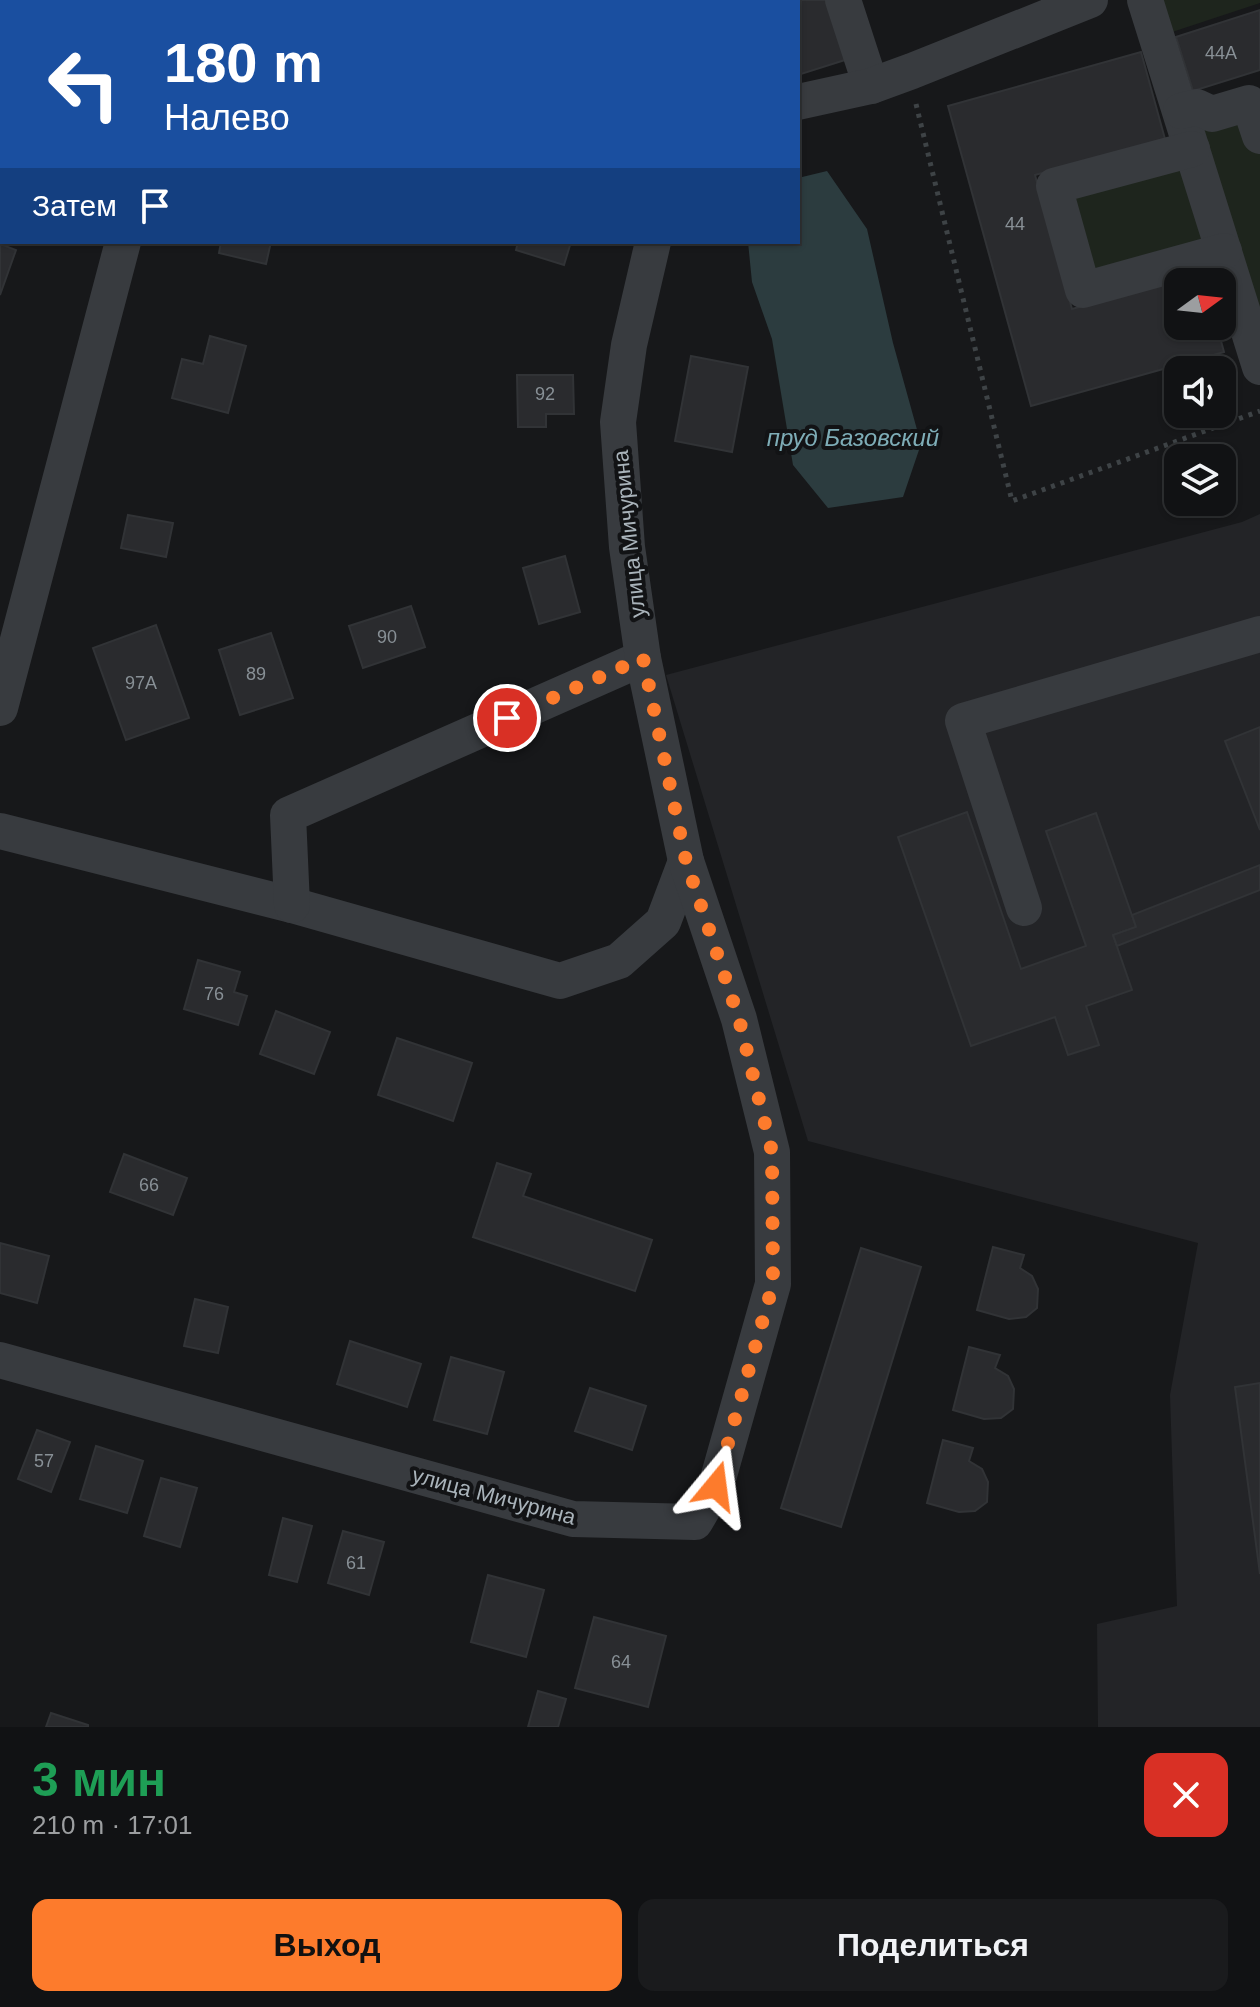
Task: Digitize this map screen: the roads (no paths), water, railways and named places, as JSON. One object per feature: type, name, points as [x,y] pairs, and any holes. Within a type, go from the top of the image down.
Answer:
[{"type":"street","points":[[843,0],[871,86]]},
{"type":"street","points":[[800,102],[871,86],[1090,0]]},
{"type":"street","points":[[1145,0],[1224,251],[1252,301],[1260,367]]},
{"type":"street","points":[[1181,111],[1197,107],[1212,114],[1249,103],[1260,136]]},
{"type":"street","points":[[1192,149],[1054,186],[1083,290],[1224,251]]},
{"type":"street","points":[[0,708],[122,244]]},
{"type":"street","name":"улица Мичурина","points":[[0,1360],[573,1519],[695,1522],[716,1486],[773,1284],[772,1152],[739,1019],[686,861],[643,658],[627,547],[618,422],[629,345],[653,244]]},
{"type":"street","points":[[1024,908],[963,721],[1260,634]]},
{"type":"street","points":[[292,905],[288,815],[643,658]]},
{"type":"street","points":[[0,831],[292,905],[560,981],[619,961],[663,922],[686,861]]},
{"type":"water","name":"пруд Базовский","points":[[827,171],[867,229],[893,343],[921,444],[903,497],[828,508],[793,465],[772,339],[752,282],[748,244],[800,244],[800,178]]}]
